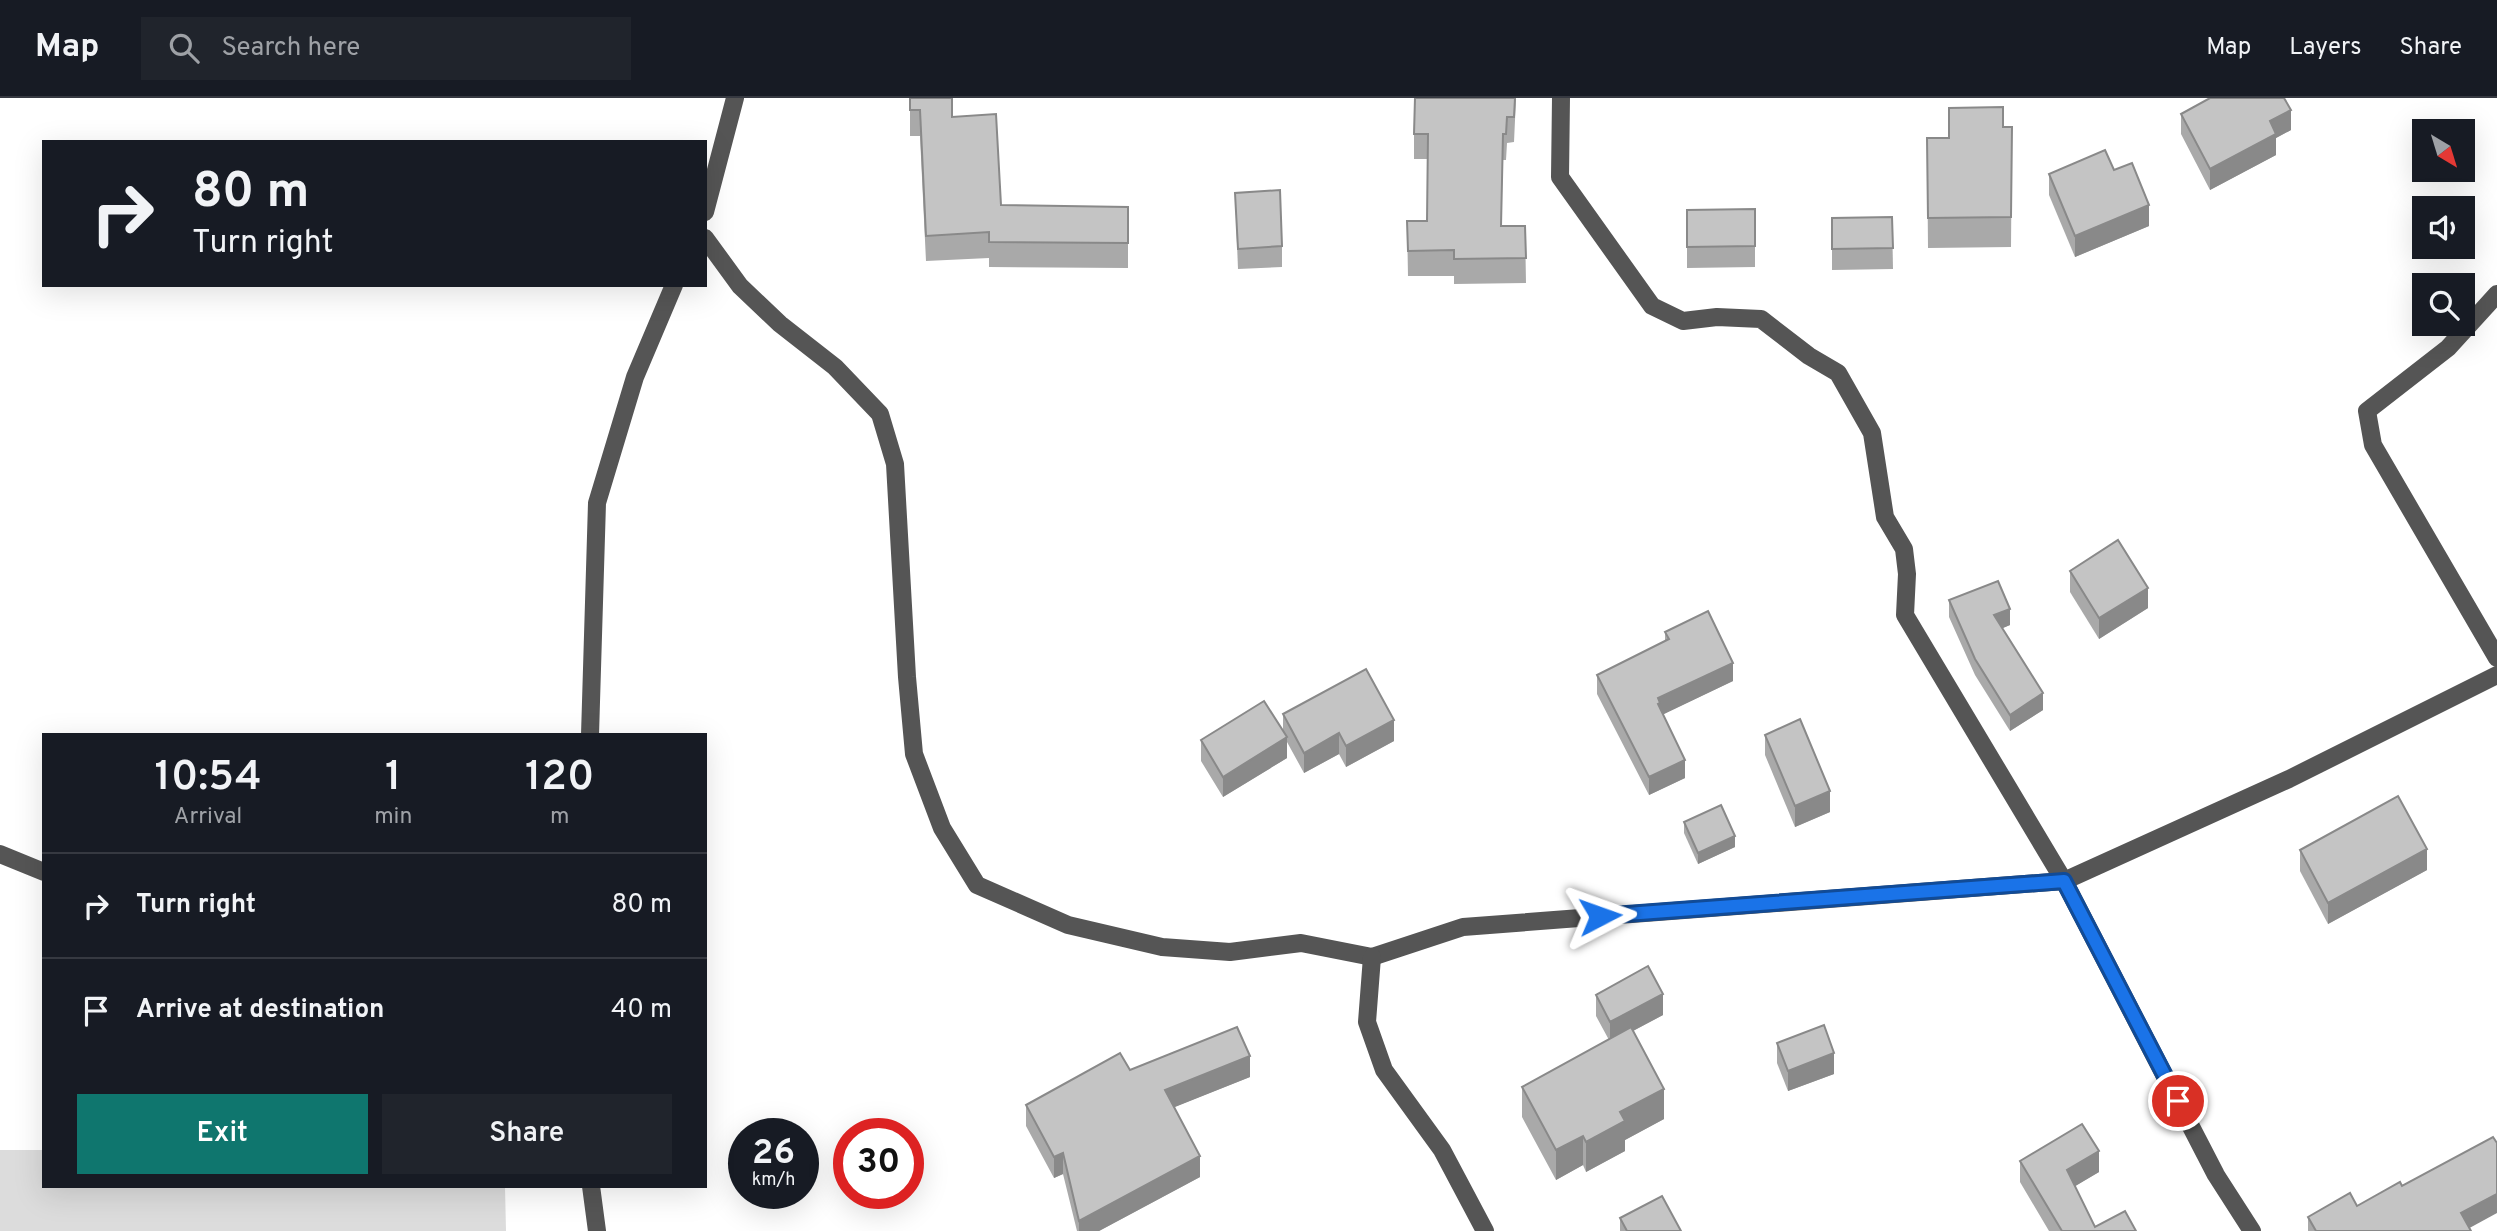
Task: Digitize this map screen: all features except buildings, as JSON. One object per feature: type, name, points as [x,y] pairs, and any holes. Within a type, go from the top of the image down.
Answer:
[{"type":"street","points":[[707,205],[736,98]]},
{"type":"street","points":[[1561,98],[1560,177],[1651,306],[1683,321],[1717,317],[1761,319],[1809,356],[1838,373],[1872,433],[1885,517],[1904,549],[1907,574],[1905,615],[2064,881],[2216,1175],[2252,1231]]},
{"type":"street","points":[[707,241],[740,286],[780,324],[835,367],[880,414],[895,464],[914,754],[942,828],[977,885],[1068,925],[1162,947],[1230,951],[1301,943],[1372,957],[1463,927],[2064,881],[2289,779],[2497,675]]},
{"type":"street","points":[[590,733],[597,502],[635,377],[673,287]]},
{"type":"street","points":[[2497,293],[2448,348],[2367,411],[2373,445],[2497,658]]},
{"type":"street","points":[[0,854],[42,871]]},
{"type":"street","points":[[1372,957],[1367,1021],[1384,1070],[1442,1150],[1485,1231]]},
{"type":"street","points":[[591,1188],[597,1231]]},
{"type":"shaded area","points":[[0,1150],[42,1150],[42,1188],[505,1188],[506,1231],[0,1231]]},
{"type":"route","points":[[1600,916],[2064,881],[2178,1101]]}]
